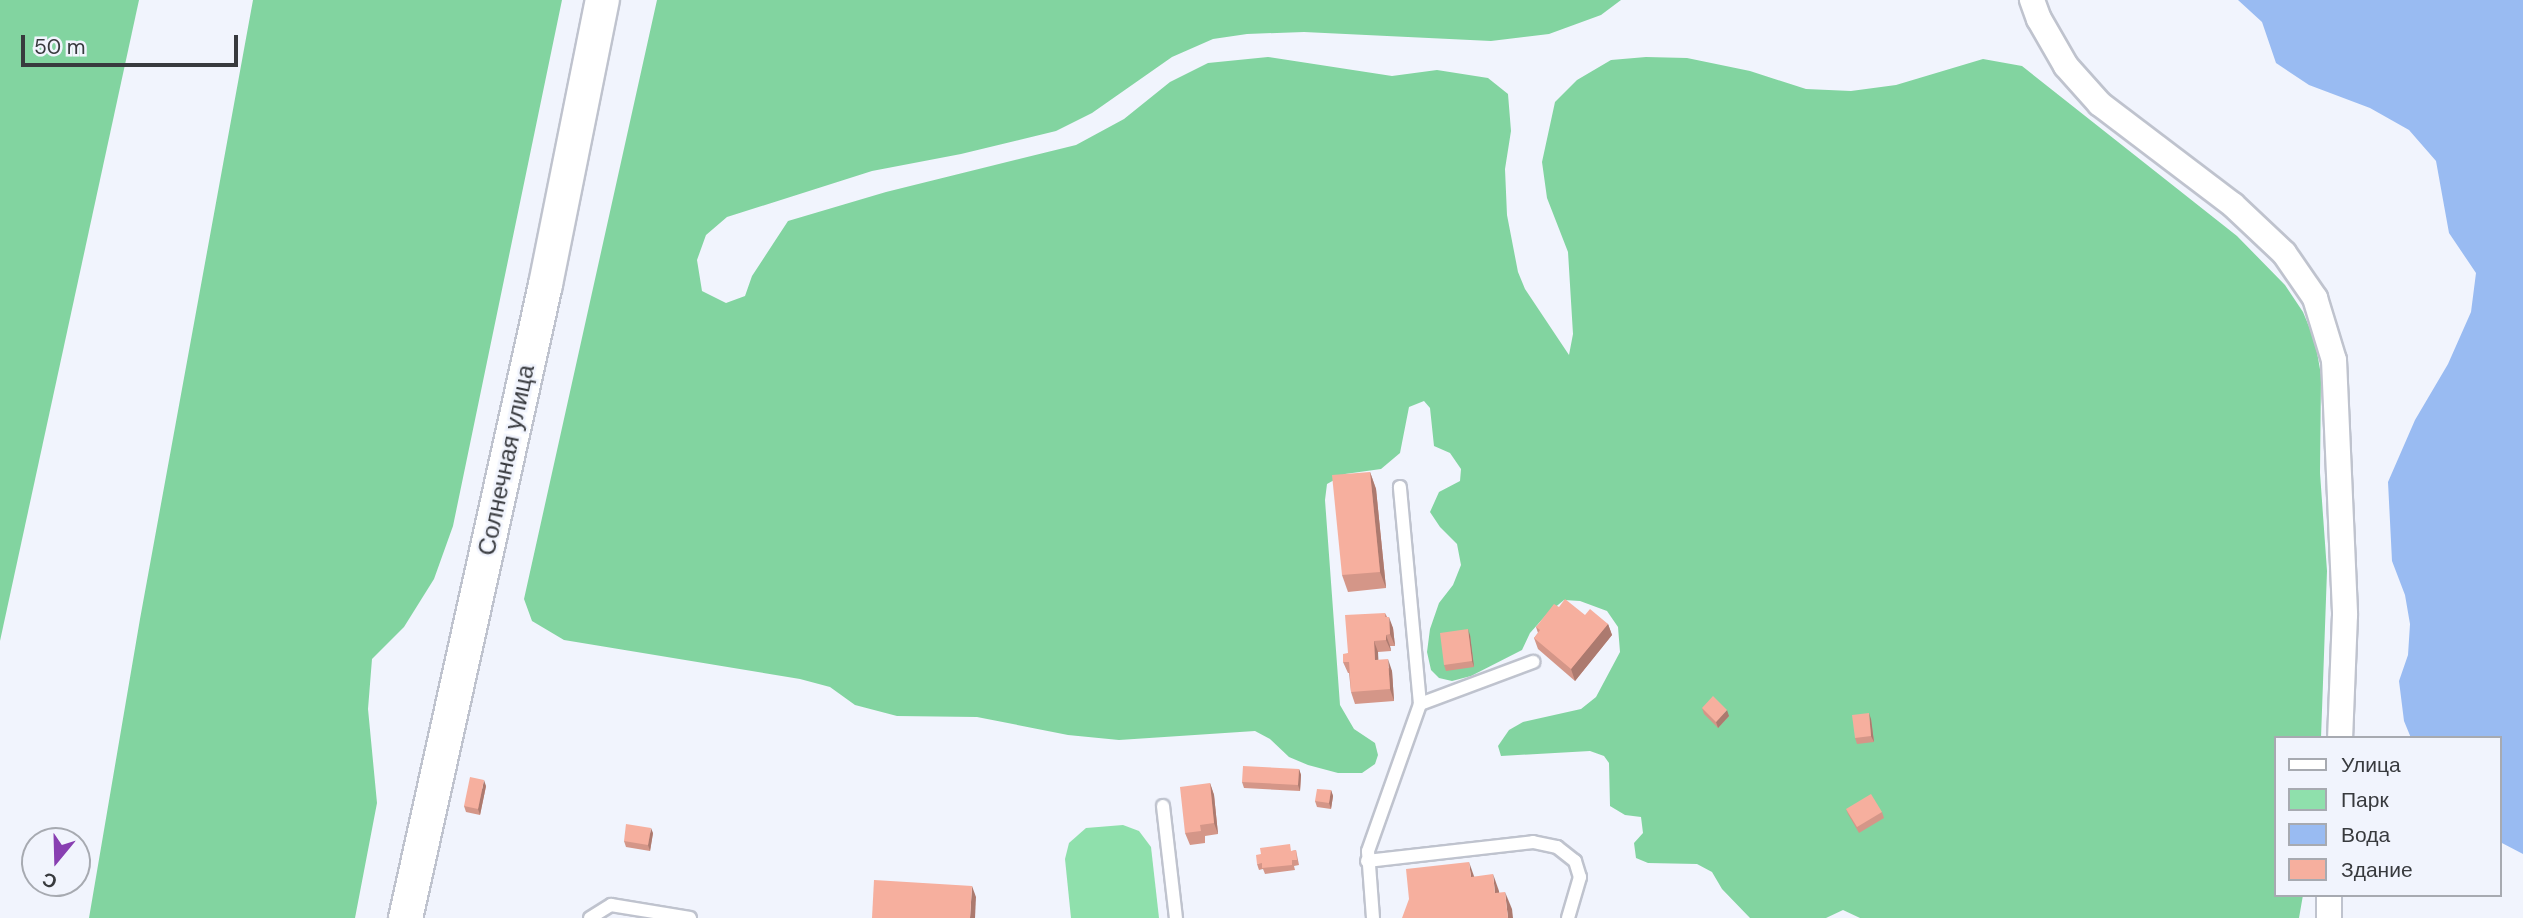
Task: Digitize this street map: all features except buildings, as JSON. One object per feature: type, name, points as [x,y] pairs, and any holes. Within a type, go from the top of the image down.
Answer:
[{"type":"street","name":"Солнечная улица","points":[[405,918],[545,284],[602,0]]},
{"type":"street","points":[[2032,0],[2039,19],[2066,66],[2100,104],[2233,205],[2284,253],[2315,298],[2334,360],[2345,615],[2340,736]]},
{"type":"street","points":[[2329,897],[2329,918]]},
{"type":"lane","points":[[1373,918],[1367,860],[1371,841],[1420,704],[1400,486]]},
{"type":"lane","points":[[1420,704],[1533,662]]},
{"type":"lane","points":[[1163,806],[1176,918]]},
{"type":"lane","points":[[1367,860],[1533,842],[1557,847],[1575,861],[1580,877],[1568,918]]},
{"type":"lane","points":[[590,918],[611,905],[690,918]]},
{"type":"green space","points":[[0,0],[139,0],[0,641]]},
{"type":"green space","points":[[253,0],[562,0],[453,526],[434,579],[404,627],[372,659],[368,709],[377,803],[355,918],[89,918],[140,619]]},
{"type":"green space","points":[[657,0],[1621,0],[1601,15],[1549,34],[1491,41],[1304,32],[1247,34],[1213,39],[1172,57],[1092,113],[1056,131],[961,154],[872,171],[727,217],[706,235],[697,260],[702,291],[726,303],[745,296],[752,276],[788,221],[886,192],[1076,145],[1124,119],[1170,82],[1208,63],[1268,57],[1392,76],[1437,70],[1488,78],[1508,94],[1511,131],[1505,169],[1507,215],[1518,272],[1525,289],[1569,355],[1573,334],[1568,252],[1547,198],[1542,162],[1555,102],[1577,80],[1611,60],[1687,58],[1750,71],[1806,89],[1851,91],[1896,85],[1983,59],[2022,66],[2237,236],[2285,285],[2303,312],[2315,341],[2321,375],[2320,473],[2327,571],[2321,736],[2274,736],[2274,897],[2303,897],[2299,918],[1860,918],[1843,910],[1826,918],[1750,918],[1722,889],[1712,872],[1697,864],[1648,863],[1636,858],[1634,843],[1643,833],[1641,817],[1625,815],[1610,806],[1609,763],[1604,756],[1590,751],[1501,756],[1498,746],[1509,730],[1523,722],[1581,709],[1596,697],[1620,652],[1618,627],[1607,611],[1580,601],[1564,600],[1530,633],[1522,650],[1471,676],[1452,681],[1439,678],[1431,670],[1427,652],[1430,629],[1439,603],[1453,585],[1461,565],[1457,544],[1430,512],[1439,492],[1460,481],[1461,469],[1450,453],[1434,446],[1430,408],[1424,401],[1409,407],[1400,453],[1381,469],[1345,474],[1327,484],[1325,500],[1340,705],[1354,729],[1375,743],[1378,755],[1375,764],[1362,773],[1338,773],[1308,765],[1289,757],[1270,739],[1255,731],[1119,740],[1068,735],[977,717],[897,716],[855,705],[830,687],[800,679],[564,640],[532,621],[524,599]]},
{"type":"green space","points":[[1123,825],[1139,831],[1151,847],[1159,918],[1071,918],[1065,859],[1069,843],[1086,828]]},
{"type":"water","points":[[2238,0],[2523,0],[2523,854],[2502,843],[2502,736],[2410,736],[2404,721],[2399,681],[2408,655],[2410,624],[2405,595],[2392,561],[2388,482],[2415,420],[2448,364],[2471,312],[2476,273],[2449,233],[2436,161],[2409,130],[2370,108],[2309,85],[2276,63],[2262,22]]}]
